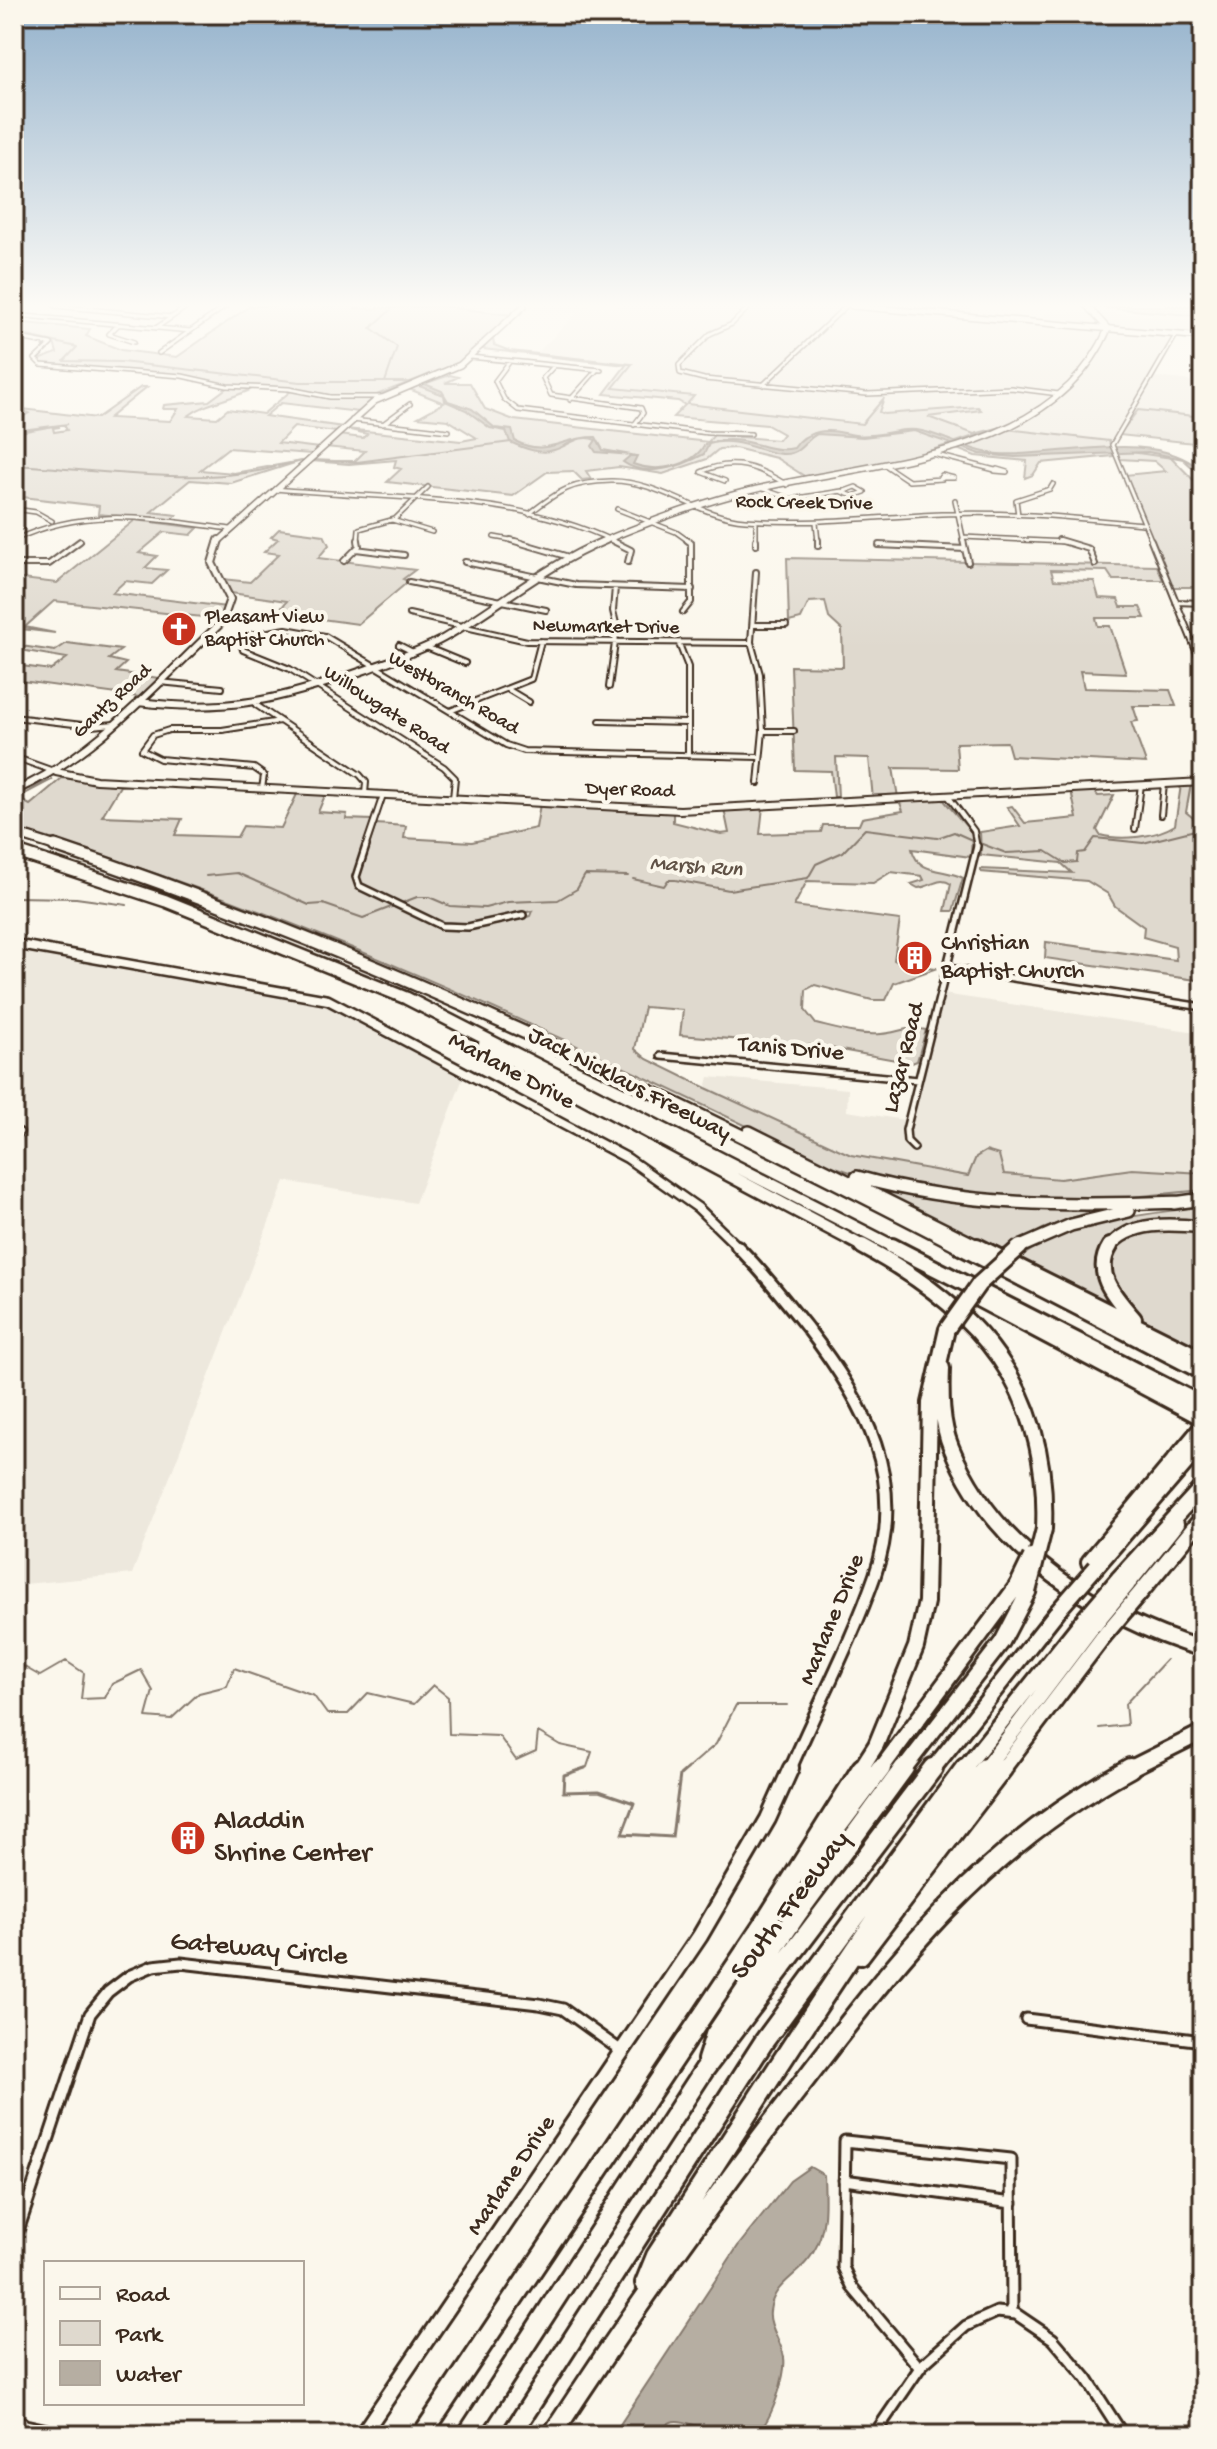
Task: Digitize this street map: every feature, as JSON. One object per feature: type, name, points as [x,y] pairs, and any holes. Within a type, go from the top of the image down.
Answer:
[{"type":"highway","name":"Jack Nicklaus Freeway","points":[[14,833],[255,915],[415,980],[579,1056],[1203,1372]]},
{"type":"highway","name":"Jack Nicklaus Freeway","points":[[14,851],[224,923],[406,998],[1203,1405]]},
{"type":"highway","points":[[406,998],[558,1086],[898,1266],[950,1302],[1006,1365],[1034,1416],[1046,1472],[1044,1529],[1002,1642],[876,1805],[723,2022],[715,2035],[704,2070]]},
{"type":"highway","points":[[579,1056],[646,1082],[818,1163],[1203,1359]]},
{"type":"highway","points":[[818,1163],[895,1188],[971,1202],[1039,1207],[1182,1202]]},
{"type":"highway","points":[[422,2435],[765,1922],[876,1745],[916,1647],[926,1602],[930,1403],[946,1337],[966,1294],[983,1275],[1020,1247],[1093,1218],[1203,1199]]},
{"type":"highway","points":[[1166,1340],[1136,1321],[1109,1293],[1102,1279],[1105,1254],[1125,1233],[1134,1229],[1178,1223],[1203,1227]]},
{"type":"highway","points":[[923,1261],[954,1286],[1203,1418]]},
{"type":"highway","points":[[946,1337],[943,1411],[950,1444],[984,1503],[1038,1561],[1105,1609],[1147,1629],[1203,1649]]},
{"type":"highway","name":"South Freeway","points":[[467,2435],[704,2070],[863,1856],[1092,1564],[1197,1444],[1203,1426]]},
{"type":"highway","points":[[511,2435],[723,2102],[802,1986],[954,1780],[1129,1585],[1203,1488]]},
{"type":"highway","points":[[636,2304],[656,2256],[819,2008],[1092,1628],[1129,1585],[1203,1517]]},
{"type":"highway","points":[[765,1922],[1022,1589]]},
{"type":"highway","points":[[552,2435],[636,2304],[859,2008],[947,1907],[1015,1842],[1085,1791],[1203,1732]]},
{"type":"main road","name":"Gantz Road","points":[[14,791],[56,772],[103,735],[228,614],[229,595],[212,569],[210,554],[230,529],[352,420]]},
{"type":"main road","points":[[138,702],[196,710],[256,705],[317,686],[426,647],[569,557],[697,507],[885,465],[1021,420]]},
{"type":"main road","name":"Dyer Road","points":[[56,772],[96,780],[691,810],[1203,782]]},
{"type":"main road","name":"Marlane Drive","points":[[14,944],[328,1000],[557,1119],[655,1176],[727,1234],[779,1291],[857,1396],[876,1438],[886,1489],[886,1527],[876,1573],[768,1819],[700,1936],[362,2435]]},
{"type":"street","points":[[354,420],[449,431]]},
{"type":"street","points":[[383,424],[388,420]]},
{"type":"street","points":[[594,420],[751,434]]},
{"type":"street","points":[[634,425],[638,420]]},
{"type":"street","points":[[1125,420],[1114,438],[1113,450],[1203,668]]},
{"type":"street","points":[[929,453],[958,463],[995,470]]},
{"type":"street","points":[[725,481],[701,472],[719,465],[748,464],[787,485]]},
{"type":"street","points":[[885,465],[909,481],[942,479]]},
{"type":"street","name":"Rock Creek Drive","points":[[529,514],[561,488],[598,481],[637,484],[731,519],[756,521],[816,522],[958,514],[1142,524]]},
{"type":"street","points":[[1018,515],[1016,500],[1050,489],[1053,484]]},
{"type":"street","points":[[344,561],[356,549],[359,529],[392,520],[428,487]]},
{"type":"street","points":[[765,490],[779,497],[797,499],[853,487],[865,492],[853,496],[842,491]]},
{"type":"street","points":[[276,489],[529,514],[561,521],[612,540],[631,550],[628,562]]},
{"type":"street","points":[[955,500],[968,562]]},
{"type":"street","points":[[14,509],[36,512],[52,521]]},
{"type":"street","points":[[617,509],[655,523],[691,543],[691,602],[683,612]]},
{"type":"street","points":[[14,540],[52,521],[95,515],[230,529]]},
{"type":"street","points":[[392,520],[432,532]]},
{"type":"street","points":[[756,521],[756,545]]},
{"type":"street","points":[[816,522],[818,546]]},
{"type":"street","points":[[494,537],[533,544],[569,557]]},
{"type":"street","points":[[963,537],[1077,543],[1089,549],[1095,564]]},
{"type":"street","points":[[1024,539],[1027,550]]},
{"type":"street","points":[[14,564],[49,564],[80,541]]},
{"type":"street","points":[[879,545],[965,549]]},
{"type":"street","points":[[356,549],[404,555]]},
{"type":"street","points":[[465,562],[576,585],[692,589]]},
{"type":"street","points":[[756,572],[751,643],[760,674],[763,731],[758,757],[758,783]]},
{"type":"street","points":[[409,582],[546,610]]},
{"type":"street","points":[[609,687],[616,643],[617,623],[613,611],[615,587]]},
{"type":"street","points":[[1176,602],[1203,603]]},
{"type":"street","name":"Newmarket Drive","points":[[409,614],[516,640],[751,643]]},
{"type":"street","points":[[753,625],[786,625]]},
{"type":"street","name":"Westbranch Road","points":[[240,643],[260,633],[303,630],[325,636],[506,745],[530,753],[758,757]]},
{"type":"street","points":[[450,711],[509,690],[534,675],[541,641]]},
{"type":"street","name":"Willowgate Road","points":[[240,643],[243,650],[280,663],[450,772],[456,784],[453,798]]},
{"type":"street","points":[[679,644],[688,667],[688,755]]},
{"type":"street","points":[[399,645],[413,652]]},
{"type":"street","points":[[1194,646],[1203,646]]},
{"type":"street","points":[[426,647],[465,663]]},
{"type":"street","points":[[159,682],[222,688]]},
{"type":"street","points":[[509,690],[529,702]]},
{"type":"street","points":[[256,705],[360,775],[366,782],[365,794]]},
{"type":"street","points":[[14,717],[47,717],[85,726],[103,735]]},
{"type":"street","points":[[144,753],[145,743],[159,730],[233,729],[280,721]]},
{"type":"street","points":[[600,721],[686,723]]},
{"type":"street","points":[[85,726],[115,724]]},
{"type":"street","points":[[763,731],[794,731]]},
{"type":"street","points":[[136,755],[144,753],[160,759],[254,768],[264,775],[262,789]]},
{"type":"street","points":[[14,757],[56,772]]},
{"type":"street","points":[[1161,815],[1164,784]]},
{"type":"street","points":[[1135,829],[1141,785]]},
{"type":"street","points":[[383,795],[356,879],[368,892],[435,924],[456,927],[496,924],[523,915]]},
{"type":"street","name":"Lazar Road","points":[[914,1148],[905,1133],[977,842],[974,831],[948,796]]},
{"type":"street","points":[[947,968],[1203,1007]]},
{"type":"street","name":"Tanis Drive","points":[[661,1056],[918,1080]]},
{"type":"street","points":[[14,1139],[20,1132]]},
{"type":"street","name":"Gateway Circle","points":[[14,2243],[90,2014],[105,1992],[141,1968],[160,1963],[181,1963],[539,2004],[563,2009],[620,2050]]},
{"type":"street","points":[[1026,2019],[1203,2041]]},
{"type":"street","points":[[920,2368],[852,2287],[843,2267],[845,2141],[1011,2159],[1012,2312]]},
{"type":"street","points":[[844,2180],[1012,2203]]},
{"type":"street","points":[[874,2435],[893,2414],[920,2368],[975,2320],[994,2312],[1012,2312],[1024,2317],[1061,2348],[1095,2388],[1123,2435]]},
{"type":"street","points":[[14,2417],[25,2425],[70,2435]]},
{"type":"shaded area","points":[[825,420],[865,420],[862,424]]},
{"type":"shaded area","points":[[935,420],[1131,420],[1116,441],[1100,442],[997,426],[974,434]]},
{"type":"shaded area","points":[[14,947],[320,1001],[465,1073],[415,1203],[285,1181],[132,1574],[14,1585]]},
{"type":"shaded area","points":[[943,994],[1203,1033],[1203,1173],[1132,1169],[1060,1179],[1003,1174],[999,1155],[976,1157],[968,1176],[851,1155],[706,1088],[709,1077],[848,1089],[847,1111],[911,1121]]},
{"type":"green space","points":[[295,420],[343,427],[337,432],[294,427],[278,443],[319,448],[312,454],[228,448],[200,470],[234,473],[301,461],[231,483],[190,480],[151,512],[177,515],[171,521],[98,514],[99,506],[14,496],[14,433],[54,426],[60,427],[53,428],[54,432],[67,430],[64,425],[68,424],[14,431],[14,422]]},
{"type":"green space","points":[[448,420],[517,420],[708,442],[714,435],[778,440],[783,434],[767,425],[712,420],[830,420],[862,424],[865,420],[937,420],[974,434],[1001,427],[908,458],[809,479],[776,458],[735,448],[719,449],[707,459],[663,474],[619,467],[586,471],[591,479],[582,480],[573,471],[547,472],[513,496],[387,482],[401,469],[394,467],[396,460],[349,464],[311,461],[355,461],[365,451],[325,447],[338,435],[363,438],[367,434],[346,429],[461,441],[477,438]]},
{"type":"green space","points":[[1130,420],[1203,420],[1203,444],[1119,435]]},
{"type":"green space","points":[[1006,429],[1109,441],[1113,456],[1041,463],[1033,475],[1025,478],[1027,461],[975,456],[952,447]]},
{"type":"green space","points":[[1117,450],[1172,458],[1203,490],[1203,587],[1172,587],[1124,475],[1166,471],[1154,461],[1120,459]]},
{"type":"green space","points":[[135,520],[198,528],[191,535],[164,532],[139,553],[157,556],[145,568],[167,570],[152,584],[125,581],[112,593],[227,607],[221,619],[54,601],[25,627],[55,633],[14,628],[14,578],[57,583]]},
{"type":"green space","points":[[279,529],[324,535],[329,545],[318,558],[415,570],[403,579],[408,581],[403,586],[358,624],[277,613],[287,601],[231,593],[222,579],[250,582],[279,554],[264,552],[278,539],[271,537]]},
{"type":"green space","points":[[787,558],[1157,566],[1163,580],[1113,580],[1107,571],[1051,570],[1054,580],[1094,581],[1099,598],[1118,599],[1121,607],[1140,607],[1145,618],[1096,618],[1098,626],[1110,626],[1126,673],[1080,671],[1084,688],[1170,690],[1176,706],[1133,706],[1138,721],[1131,722],[1146,763],[1011,756],[1007,742],[956,743],[958,769],[893,768],[898,797],[873,799],[869,758],[836,757],[838,797],[834,797],[831,771],[795,770],[791,666],[843,667],[842,630],[829,618],[825,601],[809,602],[801,619],[789,622]]},
{"type":"green space","points":[[67,643],[121,650],[109,659],[126,663],[116,672],[159,678],[139,697],[14,680],[14,665],[51,670],[67,658],[14,649],[14,645],[55,651]]},
{"type":"green space","points":[[62,778],[140,784],[120,786],[102,816],[182,819],[175,835],[237,837],[243,826],[281,828],[298,792],[326,793],[318,812],[347,814],[346,819],[372,820],[355,873],[357,888],[421,919],[459,927],[503,923],[530,916],[532,911],[472,924],[436,922],[362,885],[359,878],[376,824],[406,826],[404,838],[472,842],[536,828],[540,804],[673,811],[673,822],[721,834],[729,833],[724,809],[763,807],[760,834],[821,832],[823,825],[859,825],[862,818],[903,811],[899,800],[942,798],[972,833],[971,857],[912,849],[915,857],[926,867],[963,878],[953,911],[945,911],[951,884],[939,881],[918,888],[911,884],[924,880],[922,876],[891,872],[873,883],[807,881],[794,906],[900,920],[894,960],[904,965],[937,968],[894,983],[886,1000],[872,1000],[815,985],[806,990],[805,1010],[816,1024],[857,1033],[881,1034],[914,1028],[926,1030],[917,1061],[912,1063],[819,1046],[680,1035],[683,1010],[644,1007],[635,1049],[647,1059],[706,1088],[851,1155],[968,1176],[976,1157],[986,1151],[999,1155],[1004,1174],[1060,1179],[1132,1169],[1203,1173],[1203,1190],[1111,1199],[1004,1202],[853,1173],[821,1162],[624,1067],[324,936],[119,861],[14,828],[14,795],[53,779],[17,798],[30,805]]},
{"type":"green space","points":[[1191,784],[1186,812],[1203,826],[1203,981],[1045,958],[1046,942],[1176,960],[1175,946],[1143,937],[1144,927],[1115,906],[1108,894],[1087,881],[981,872],[981,869],[1072,873],[1061,863],[981,855],[980,832],[1020,826],[1007,807],[1012,806],[1025,823],[1077,818],[1071,791],[1093,790],[1098,796],[1114,795],[1097,830],[1100,835],[1139,837],[1175,825],[1181,785]]},
{"type":"green space","points":[[848,1178],[974,1205],[1092,1211],[1043,1229],[1001,1252]]},
{"type":"green space","points":[[1203,1206],[1203,1224],[1122,1232],[1101,1283],[1106,1295],[1104,1304],[1017,1260],[1059,1236],[1106,1221]]},
{"type":"green space","points":[[1142,1230],[1203,1230],[1203,1351],[1139,1318],[1107,1275],[1118,1248]]},
{"type":"water","points":[[480,420],[486,420],[495,428],[512,430],[515,441],[527,446],[546,447],[579,439],[549,451],[537,451],[510,442],[506,431],[490,428]]},
{"type":"water","points":[[914,430],[998,454],[1104,447],[1157,450],[1181,457],[1201,470],[1203,485],[1196,471],[1183,459],[1148,452],[1015,457],[980,454],[914,431],[863,437],[817,434],[789,454],[722,442],[709,444],[704,454],[685,463],[664,469],[653,470],[642,470],[623,462],[631,455],[596,452],[592,446],[596,440],[584,438],[596,437],[603,450],[637,456],[633,464],[663,468],[683,463],[705,444],[720,441],[744,441],[784,449],[794,448],[807,436],[823,431],[863,436]]},
{"type":"water","points":[[810,2167],[824,2175],[823,2225],[818,2244],[808,2261],[781,2286],[772,2301],[770,2317],[783,2352],[784,2366],[776,2400],[766,2422],[754,2434],[743,2436],[731,2436],[678,2421],[669,2423],[658,2435],[613,2435],[738,2246],[790,2181]]},
{"type":"waterway","points":[[313,460],[357,462],[511,442]]},
{"type":"waterway","points":[[278,466],[302,461]]},
{"type":"waterway","points":[[14,465],[181,476],[247,473],[275,467]]},
{"type":"waterway","name":"Marsh Run","points":[[982,844],[1006,853],[1046,851],[1065,863],[1077,862],[1078,853],[1085,852],[1095,838],[1143,843],[1203,828]]},
{"type":"waterway","name":"Marsh Run","points":[[633,879],[664,886],[668,880],[675,880],[729,890],[808,878],[816,864],[843,852],[865,829],[937,838],[954,832],[972,840]]},
{"type":"waterway","name":"Marsh Run","points":[[206,876],[237,873],[309,905],[323,904],[363,918],[417,897],[429,897],[450,906],[485,908],[508,902],[558,900],[577,889],[585,875],[628,876]]},
{"type":"waterway","name":"Marsh Run","points":[[14,897],[76,898],[127,905]]},
{"type":"waterway","points":[[1099,1728],[1127,1725],[1125,1704],[1166,1660]]},
{"type":"waterway","points":[[14,1661],[40,1676],[66,1661],[84,1673],[81,1699],[105,1698],[112,1684],[141,1670],[153,1691],[146,1717],[171,1719],[199,1693],[227,1686],[234,1668],[314,1696],[327,1714],[348,1714],[368,1693],[414,1704],[433,1685],[448,1697],[449,1734],[499,1736],[516,1760],[536,1751],[538,1732],[560,1745],[592,1752],[587,1767],[579,1770]]},
{"type":"waterway","points":[[686,1770],[716,1744],[736,1705],[787,1705]]},
{"type":"waterway","points":[[579,1770],[585,1768]]},
{"type":"waterway","points":[[579,1770],[564,1775],[563,1792],[599,1791],[634,1803],[622,1834],[672,1837],[680,1775],[688,1768]]},
{"type":"place","name":"Pleasant View Baptist Church","points":[[179,629]]},
{"type":"place","name":"Christian Baptist Church","points":[[915,958]]},
{"type":"place","name":"Aladdin Shrine Center","points":[[188,1838]]}]
